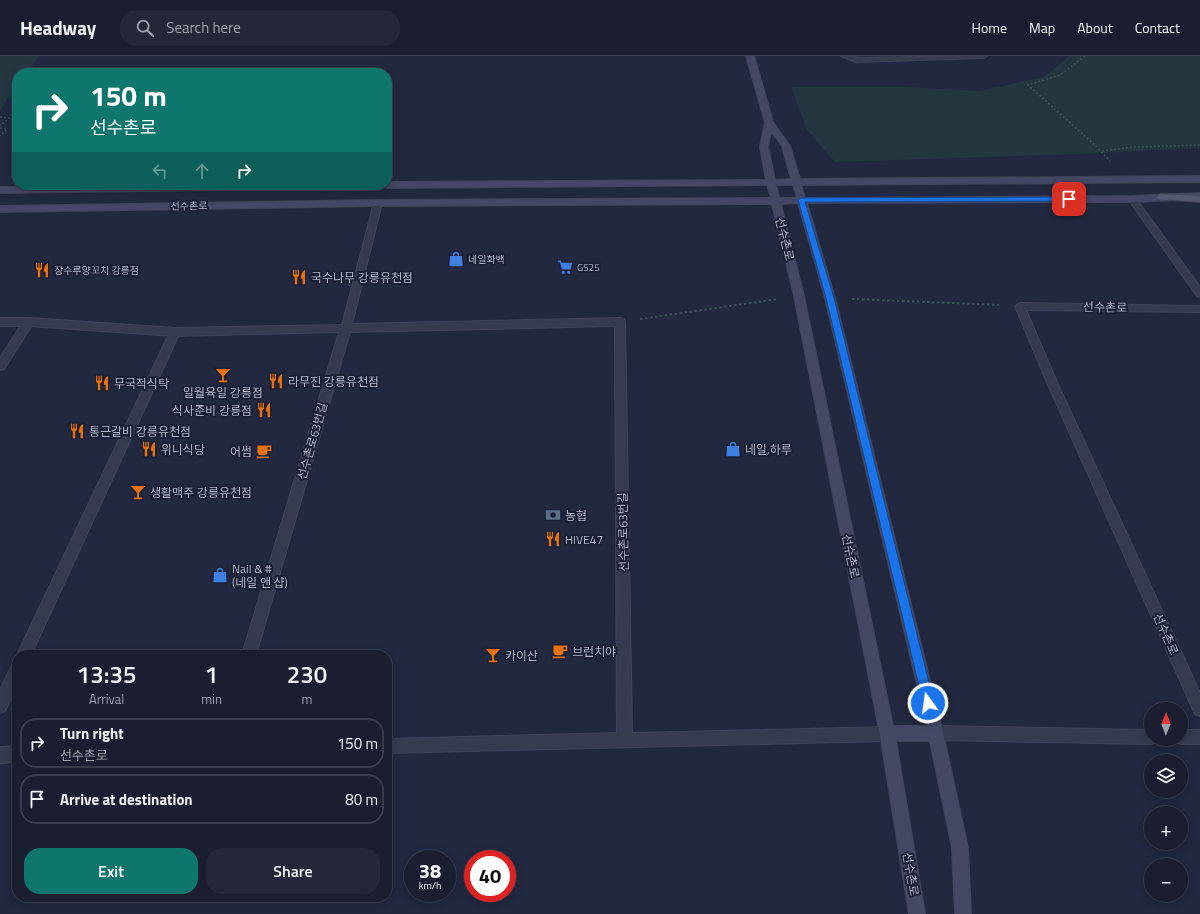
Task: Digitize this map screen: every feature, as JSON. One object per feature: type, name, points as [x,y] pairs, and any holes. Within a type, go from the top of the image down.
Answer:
[{"type":"main road","points":[[1161,197],[1200,199]]},
{"type":"street","points":[[750,56],[769,122],[786,146],[830,298],[936,733],[960,848],[963,914]]},
{"type":"street","points":[[846,56],[856,60],[983,56]]},
{"type":"street","name":"선수촌로","points":[[769,122],[764,147],[799,296],[887,734],[917,914]]},
{"type":"street","points":[[392,185],[1200,179]]},
{"type":"street","name":"선수촌로","points":[[0,190],[12,190]]},
{"type":"street","points":[[378,203],[382,190]]},
{"type":"street","points":[[801,200],[1132,199],[1200,196]]},
{"type":"street","points":[[1132,199],[1200,294]]},
{"type":"street","name":"선수촌로","points":[[0,209],[378,203],[801,200]]},
{"type":"street","name":"선수촌로63번길","points":[[250,650],[346,327],[378,203]]},
{"type":"street","name":"선수촌로","points":[[1200,309],[1020,306],[1051,380],[1200,709]]},
{"type":"street","points":[[0,322],[29,322],[175,332],[620,322]]},
{"type":"street","points":[[0,366],[29,322]]},
{"type":"street","name":"선수촌로63번길","points":[[620,322],[625,741]]},
{"type":"street","points":[[26,650],[175,332]]},
{"type":"street","points":[[0,706],[12,681]]},
{"type":"street","points":[[392,746],[936,733],[1144,737]]},
{"type":"street","points":[[1188,737],[1200,738]]},
{"type":"street","points":[[0,755],[12,754]]},
{"type":"path","points":[[1085,56],[1060,76],[1028,85],[1102,151],[1110,162]]},
{"type":"path","points":[[0,117],[9,118],[0,127],[7,129],[0,136]]},
{"type":"path","points":[[1102,151],[1133,147],[1200,145]]},
{"type":"path","points":[[620,322],[799,296]]},
{"type":"path","points":[[830,298],[1020,306]]},
{"type":"shaded area","points":[[0,56],[39,56],[31,68],[12,68],[12,93],[0,110]]},
{"type":"shaded area","points":[[1069,56],[1200,56],[1200,148],[1080,154],[835,162],[807,130],[791,87],[905,87],[979,91],[1044,77]]},
{"type":"place","name":"네일화백","points":[[456,259]]},
{"type":"place","name":"GS25","points":[[565,267]]},
{"type":"place","name":"장수루양꼬치 강릉점","points":[[42,270]]},
{"type":"place","name":"국수나무 강릉유천점","points":[[299,277]]},
{"type":"place","name":"일월육일 강릉점","points":[[223,375]]},
{"type":"place","name":"라무진 강릉유천점","points":[[276,381]]},
{"type":"place","name":"무국적식탁","points":[[102,383]]},
{"type":"place","name":"식사준비 강릉점","points":[[264,410]]},
{"type":"place","name":"통근갈비 강릉유천점","points":[[77,431]]},
{"type":"place","name":"위니식당","points":[[149,449]]},
{"type":"place","name":"네일,하루","points":[[733,449]]},
{"type":"place","name":"어썸","points":[[264,451]]},
{"type":"place","name":"생활맥주 강릉유천점","points":[[138,492]]},
{"type":"place","name":"농협","points":[[553,515]]},
{"type":"place","name":"HIVE47","points":[[553,539]]},
{"type":"place","name":"Nail & # (네일 앤 샵)","points":[[220,575]]},
{"type":"place","name":"브런치야","points":[[560,651]]},
{"type":"place","name":"카이산","points":[[493,655]]},
{"type":"route","points":[[928,703],[830,298],[801,200],[1069,199]]}]
